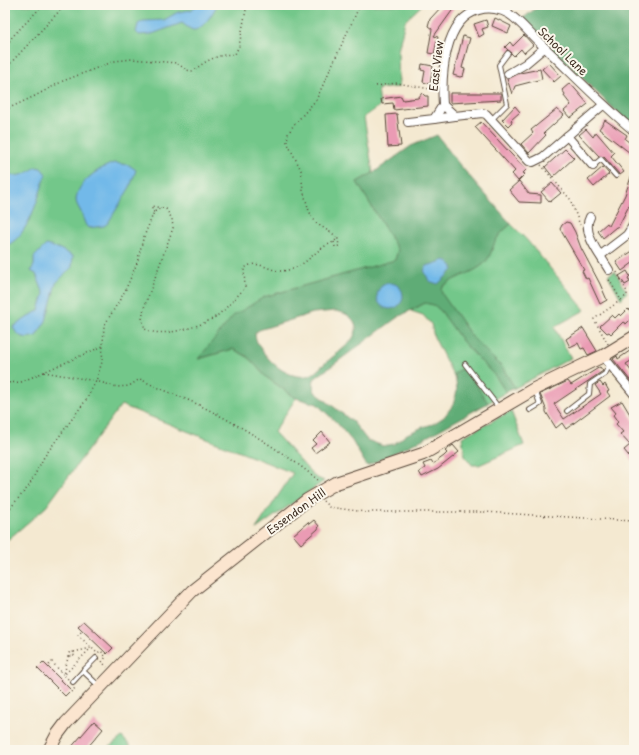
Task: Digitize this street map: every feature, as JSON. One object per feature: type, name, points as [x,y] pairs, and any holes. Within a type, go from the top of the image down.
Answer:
[{"type":"main road","name":"Essendon Hill","points":[[49,750],[66,723],[192,591],[320,486],[423,454],[534,389],[608,357],[634,337]]},
{"type":"street","name":"East View","points":[[443,105],[442,90],[449,42],[453,31],[463,18],[478,10],[495,9],[509,14]]},
{"type":"street","name":"School Lane","points":[[509,14],[603,105],[634,131]]},
{"type":"street","points":[[508,74],[525,64],[544,48]]},
{"type":"street","points":[[434,119],[443,105],[455,116]]},
{"type":"street","points":[[408,122],[482,112],[492,119],[529,161],[533,162],[538,161],[603,105]]},
{"type":"street","points":[[567,136],[593,166]]},
{"type":"street","points":[[590,217],[586,224],[588,233],[607,271]]},
{"type":"street","points":[[600,255],[627,235],[634,224]]},
{"type":"street","points":[[608,357],[634,394]]},
{"type":"lane","points":[[509,14],[510,5]]},
{"type":"lane","points":[[492,119],[507,104],[499,65],[508,53]]},
{"type":"lane","points":[[593,166],[601,159],[616,176]]},
{"type":"lane","points":[[567,411],[589,394],[590,384],[605,374],[608,357]]},
{"type":"lane","points":[[465,364],[500,409]]},
{"type":"lane","points":[[530,410],[540,404],[534,389]]},
{"type":"lane","points":[[73,682],[96,658]]},
{"type":"lane","points":[[83,671],[100,687]]},
{"type":"path","points":[[5,48],[12,37],[43,5]]},
{"type":"path","points":[[5,69],[28,47],[65,5]]},
{"type":"path","points":[[5,110],[63,81],[115,61],[132,59],[177,63],[186,70],[193,71],[204,61],[226,54],[235,54],[239,46],[247,5]]},
{"type":"path","points":[[154,212],[152,211],[152,206],[166,209],[172,219],[173,228],[144,308],[142,319],[145,329],[150,332],[169,332],[208,322],[218,315],[245,288],[244,269],[248,265],[254,264],[281,271],[297,268],[310,260],[322,247],[335,241],[336,236],[316,223],[309,211],[303,190],[301,170],[287,142],[288,134],[293,126],[316,100],[360,5]]},
{"type":"path","points":[[376,86],[397,83],[442,90]]},
{"type":"path","points":[[538,161],[570,199],[581,228]]},
{"type":"path","points":[[5,514],[28,486],[44,457],[86,400],[96,381],[102,362],[104,326],[125,291],[137,264],[143,239],[154,212],[160,208]]},
{"type":"path","points":[[607,271],[621,300],[594,319],[608,357]]},
{"type":"path","points":[[5,383],[21,382],[103,346]]},
{"type":"path","points":[[44,372],[96,381],[117,387],[128,386],[140,379],[200,406],[284,455],[320,486],[324,502],[329,507],[365,512],[484,512],[634,521]]},
{"type":"path","points":[[91,648],[64,675],[70,652],[91,648]]},
{"type":"path","points":[[70,656],[74,656],[74,652]]},
{"type":"path","points":[[49,664],[52,662],[64,675]]},
{"type":"green space","points":[[5,5],[422,5],[405,21],[398,51],[399,87],[378,89],[380,106],[364,117],[373,173],[357,182],[398,250],[395,260],[264,297],[199,359],[233,349],[248,357],[266,377],[296,398],[274,432],[315,477],[324,481],[256,529],[293,473],[121,405],[46,507],[5,542]]},
{"type":"green space","points":[[540,5],[634,5],[634,129],[522,19]]},
{"type":"green space","points":[[437,135],[459,164],[511,224],[503,231],[494,243],[489,257],[484,263],[441,288],[442,294],[472,337],[502,367],[515,388],[506,392],[496,377],[463,342],[441,311],[434,305],[425,303],[398,317],[314,379],[313,386],[315,392],[353,422],[367,440],[383,446],[394,444],[407,434],[433,424],[444,417],[453,405],[457,391],[455,373],[459,370],[463,369],[469,375],[488,403],[423,439],[367,466],[352,441],[337,423],[317,404],[296,398],[266,377],[248,357],[233,349],[198,359],[233,316],[264,297],[395,260],[398,250],[357,182],[373,173],[411,146]],"holes":[[[335,311],[351,318],[356,326],[356,332],[344,348],[310,375],[293,375],[282,370],[269,359],[256,340],[255,333],[259,330],[313,313]]]},
{"type":"green space","points":[[511,224],[526,239],[585,310],[554,327],[571,358],[515,388],[502,367],[472,337],[442,294],[441,288],[484,263],[489,257],[494,243],[503,231]]},
{"type":"green space","points":[[615,271],[627,292],[621,299],[608,275]]},
{"type":"green space","points":[[425,303],[434,305],[441,311],[463,342],[496,377],[506,392],[488,403],[469,375],[455,373],[455,379],[434,337],[431,324],[423,315],[411,311]]},
{"type":"green space","points":[[511,411],[524,445],[479,465],[472,465],[465,456],[462,437]]},
{"type":"green space","points":[[122,737],[134,750],[106,750]]},
{"type":"water","points":[[197,5],[217,5],[204,24],[196,30],[189,28],[182,23],[152,34],[139,35],[136,32],[138,24],[143,21],[164,20],[178,12],[191,10]]},
{"type":"water","points":[[114,163],[129,165],[136,170],[130,187],[108,223],[104,226],[88,228],[76,203],[77,193],[80,187],[96,172]]},
{"type":"water","points":[[36,167],[41,168],[46,174],[32,215],[20,235],[13,242],[5,246],[5,173],[21,175]]},
{"type":"water","points":[[46,245],[60,249],[73,256],[72,267],[56,283],[46,321],[36,336],[22,337],[13,327],[39,310],[44,294],[36,274],[31,271],[34,265],[34,257]]},
{"type":"water","points":[[445,260],[453,266],[453,270],[438,284],[429,281],[424,270],[427,266]]},
{"type":"water","points":[[390,283],[399,287],[403,296],[399,305],[390,309],[381,305],[377,296],[381,287]]},
{"type":"building","points":[[443,5],[450,5],[454,8],[434,36],[438,37],[434,54],[428,53],[432,29],[428,26],[430,19]]},
{"type":"building","points":[[495,18],[511,26],[508,33],[492,26]]},
{"type":"building","points":[[486,20],[488,27],[482,29],[484,34],[479,37],[474,24]]},
{"type":"building","points":[[524,35],[533,45],[524,53],[521,49],[514,56],[505,47],[510,42],[513,46]]},
{"type":"building","points":[[463,36],[470,38],[462,68],[465,69],[463,76],[460,77],[453,75]]},
{"type":"building","points":[[549,63],[561,76],[554,82],[542,69]]},
{"type":"building","points":[[422,64],[433,66],[430,84],[423,82],[425,71],[421,70]]},
{"type":"building","points":[[540,69],[542,79],[515,86],[512,94],[507,79],[520,73]]},
{"type":"building","points":[[570,83],[588,104],[570,118],[564,111],[571,105],[564,96],[565,94],[562,90]]},
{"type":"building","points":[[422,93],[425,96],[428,96],[428,106],[394,110],[393,103],[382,104],[381,99],[401,96],[403,100],[418,98]]},
{"type":"building","points":[[450,93],[501,93],[501,100],[450,103]]},
{"type":"building","points":[[515,106],[520,112],[511,120],[512,122],[508,126],[502,120]]},
{"type":"building","points":[[557,109],[564,115],[544,133],[546,135],[529,153],[521,144],[533,133],[531,130]]},
{"type":"building","points":[[397,114],[401,146],[388,147],[386,115]]},
{"type":"building","points":[[605,120],[627,135],[625,139],[634,146],[634,156],[599,129]]},
{"type":"building","points":[[481,122],[526,170],[523,173],[525,174],[518,181],[512,174],[515,171],[475,127]]},
{"type":"building","points":[[586,129],[593,137],[596,132],[614,153],[611,156],[624,172],[620,175],[604,157],[599,156],[579,135]]},
{"type":"building","points":[[565,149],[574,158],[553,177],[545,167]]},
{"type":"building","points":[[603,167],[609,174],[594,187],[588,180]]},
{"type":"building","points":[[633,171],[634,193],[632,200],[618,227],[603,238],[598,231],[607,223],[609,226],[625,195]]},
{"type":"building","points":[[519,181],[529,194],[541,195],[541,203],[519,202],[509,190]]},
{"type":"building","points":[[552,183],[561,193],[550,202],[541,192]]},
{"type":"building","points":[[566,222],[570,223],[575,232],[581,248],[607,300],[600,304],[588,278],[586,279],[582,271],[584,270],[560,229]]},
{"type":"building","points":[[634,250],[634,262],[622,271],[616,262]]},
{"type":"building","points":[[627,271],[630,276],[628,278],[630,282],[625,285],[619,276]]},
{"type":"building","points":[[628,309],[634,316],[626,324],[623,322],[611,334],[609,332],[607,333],[600,326],[612,315],[615,318],[619,314],[621,316]]},
{"type":"building","points":[[583,328],[597,351],[588,355],[584,348],[581,349],[578,343],[570,347],[566,339]]},
{"type":"building","points":[[634,348],[634,359],[626,364],[634,375],[634,385],[613,359],[617,356],[618,359]]},
{"type":"building","points":[[600,367],[603,371],[554,404],[564,419],[601,394],[595,385],[600,382],[603,386],[605,384],[609,391],[607,392],[610,396],[566,429],[562,423],[556,428],[546,412],[540,394],[568,381],[571,385]]},
{"type":"building","points":[[622,401],[634,421],[634,462],[624,450],[630,445],[620,434],[623,432],[616,424],[618,422],[613,415],[616,413],[611,407]]},
{"type":"building","points":[[322,432],[330,442],[315,453],[311,448],[316,444],[313,441]]},
{"type":"building","points":[[453,445],[459,452],[438,469],[422,477],[419,472],[425,468],[423,464],[431,461],[433,464],[444,456],[447,453],[445,451]]},
{"type":"building","points":[[314,520],[319,526],[318,529],[301,544],[293,535],[308,522],[309,524]]},
{"type":"building","points":[[84,621],[113,648],[107,654],[78,626]]},
{"type":"building","points":[[43,662],[71,690],[65,696],[37,668]]},
{"type":"building","points":[[94,721],[103,729],[93,741],[85,750],[69,750]]}]
